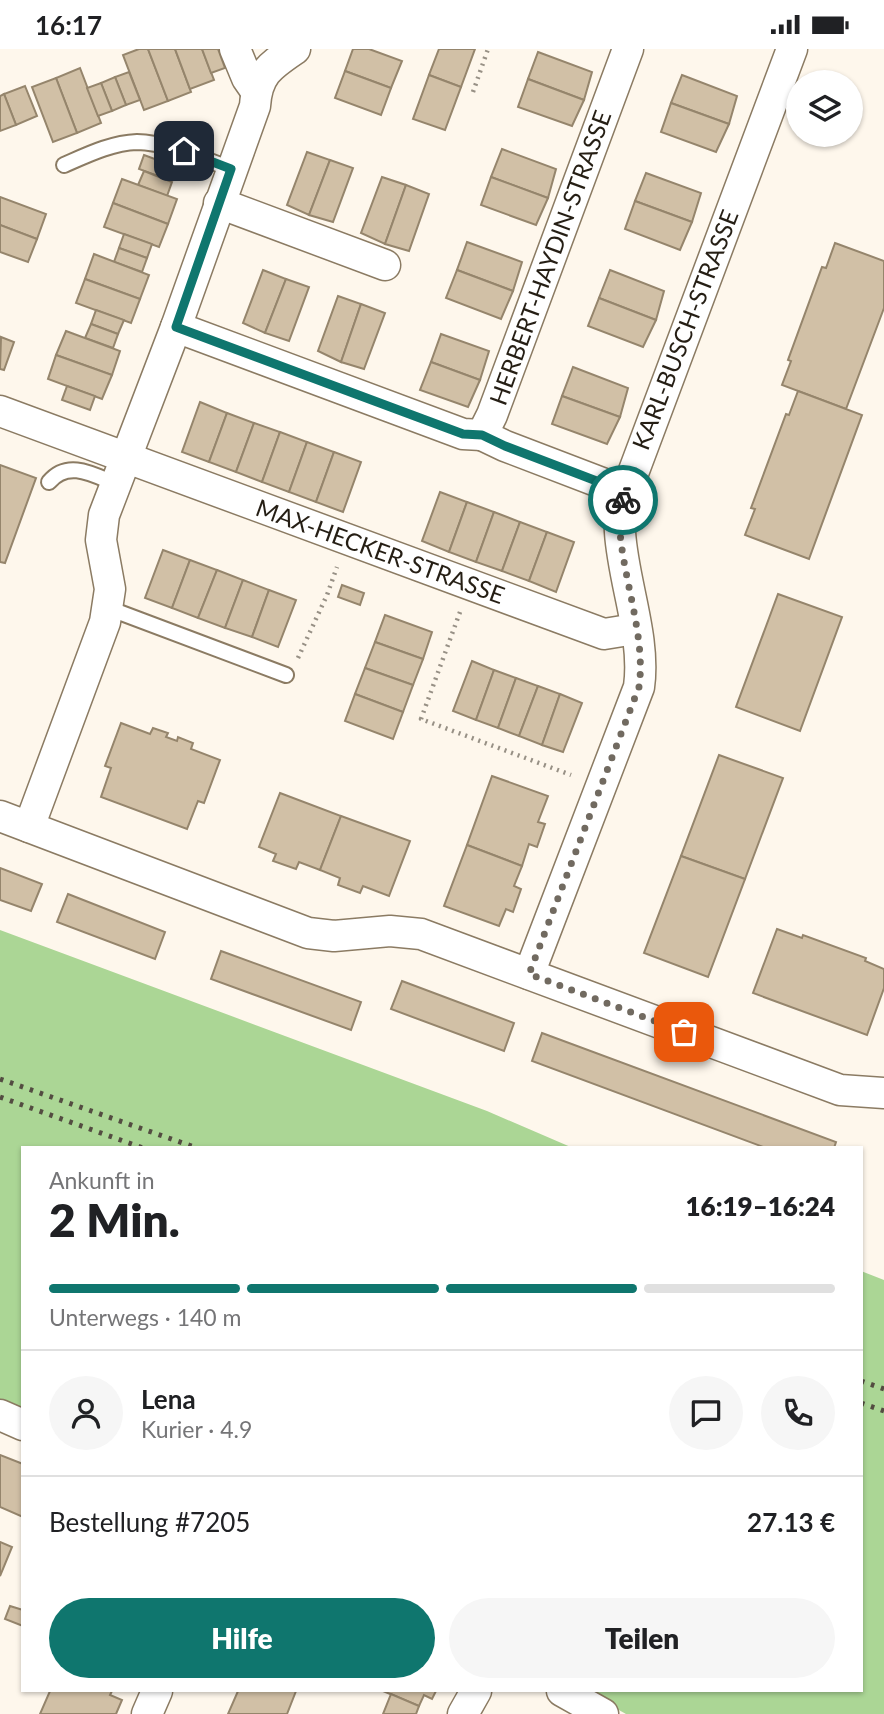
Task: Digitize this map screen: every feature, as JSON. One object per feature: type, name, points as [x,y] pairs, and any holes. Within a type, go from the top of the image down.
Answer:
[{"type":"street","points":[[235,49],[247,78],[256,91]]},
{"type":"street","points":[[29,827],[105,622],[110,589],[102,540],[104,515],[176,327],[255,106],[260,79],[274,63],[295,49]]},
{"type":"street","name":"HERBERT-HAYDIN-STRASSE","points":[[176,327],[463,434],[482,435],[497,402],[628,49]]},
{"type":"street","name":"KARL-BUSCH-STRASSE","points":[[529,974],[639,687],[641,674],[620,530],[623,500],[792,49]]},
{"type":"street","points":[[219,203],[385,265]]},
{"type":"street","name":"MAX-HECKER-STRASSE","points":[[0,411],[121,470],[348,540],[604,634],[635,629]]},
{"type":"street","points":[[482,435],[607,485],[623,500]]},
{"type":"street","points":[[0,816],[308,933],[334,936],[390,931],[421,934],[840,1090],[884,1093]]},
{"type":"street","points":[[0,1415],[21,1424]]},
{"type":"street","points":[[147,1714],[157,1692]]},
{"type":"street","points":[[463,1714],[475,1692]]},
{"type":"street","points":[[564,1692],[603,1714]]},
{"type":"lane","points":[[64,165],[103,148],[137,142],[184,151],[231,169]]},
{"type":"lane","points":[[49,482],[55,475],[78,469],[121,470]]},
{"type":"lane","points":[[108,608],[286,675]]},
{"type":"path","points":[[473,92],[488,49]]},
{"type":"path","points":[[286,675],[296,663],[317,618],[348,540]]},
{"type":"path","points":[[470,585],[421,719],[602,786]]},
{"type":"green space","points":[[0,930],[487,1111],[568,1146],[21,1146],[21,1407],[0,1399]]},
{"type":"green space","points":[[863,1272],[884,1280],[884,1714],[626,1714],[587,1692],[863,1692]]},
{"type":"building","points":[[139,49],[148,49],[168,101],[144,110],[123,55]]},
{"type":"building","points":[[148,49],[175,49],[191,92],[168,101]]},
{"type":"building","points":[[175,49],[202,49],[214,80],[190,89]]},
{"type":"building","points":[[202,49],[218,49],[225,68],[211,73]]},
{"type":"building","points":[[353,49],[369,49],[402,61],[391,88],[345,71]]},
{"type":"building","points":[[439,49],[475,49],[461,87],[429,75]]},
{"type":"building","points":[[538,52],[592,72],[584,100],[528,79]]},
{"type":"building","points":[[80,68],[101,123],[77,133],[56,78]]},
{"type":"building","points":[[345,71],[391,88],[381,115],[335,98]]},
{"type":"building","points":[[129,72],[140,100],[126,105],[115,77]]},
{"type":"building","points":[[429,75],[461,87],[445,130],[413,119]]},
{"type":"building","points":[[682,75],[737,96],[729,124],[671,103]]},
{"type":"building","points":[[115,77],[126,105],[112,111],[101,83]]},
{"type":"building","points":[[56,78],[77,133],[53,142],[32,87]]},
{"type":"building","points":[[528,79],[584,100],[572,126],[518,107]]},
{"type":"building","points":[[101,83],[112,111],[98,116],[87,88]]},
{"type":"building","points":[[25,86],[37,116],[16,125],[4,94]]},
{"type":"building","points":[[4,94],[16,125],[0,131],[0,96]]},
{"type":"building","points":[[671,103],[729,124],[716,152],[661,132]]},
{"type":"building","points":[[502,149],[556,169],[548,198],[491,177]]},
{"type":"building","points":[[307,152],[330,160],[309,215],[287,205]]},
{"type":"building","points":[[144,155],[171,165],[166,179],[139,169]]},
{"type":"building","points":[[330,160],[353,168],[333,222],[309,215]]},
{"type":"building","points":[[144,171],[172,182],[167,196],[138,185]]},
{"type":"building","points":[[646,173],[701,193],[692,222],[635,201]]},
{"type":"building","points":[[382,177],[406,185],[385,244],[361,233]]},
{"type":"building","points":[[491,177],[548,198],[536,225],[481,205]]},
{"type":"building","points":[[122,179],[177,199],[168,224],[113,203]]},
{"type":"building","points":[[406,185],[429,194],[409,251],[385,244]]},
{"type":"building","points":[[0,197],[46,214],[37,239],[0,225]]},
{"type":"building","points":[[635,201],[692,222],[680,250],[625,229]]},
{"type":"building","points":[[113,203],[168,224],[159,247],[104,227]]},
{"type":"building","points":[[0,225],[37,239],[28,262],[0,252]]},
{"type":"building","points":[[124,234],[152,244],[147,258],[119,248]]},
{"type":"building","points":[[467,242],[522,262],[513,291],[457,270]]},
{"type":"building","points":[[835,243],[884,261],[884,308],[846,409],[782,385],[791,361],[788,360],[822,267],[826,268]]},
{"type":"building","points":[[119,248],[147,258],[142,272],[114,262]]},
{"type":"building","points":[[94,254],[149,275],[140,299],[85,279]]},
{"type":"building","points":[[263,270],[286,279],[265,333],[243,323]]},
{"type":"building","points":[[457,270],[513,291],[501,319],[446,298]]},
{"type":"building","points":[[610,270],[664,291],[656,320],[599,298]]},
{"type":"building","points":[[85,279],[140,299],[131,323],[76,303]]},
{"type":"building","points":[[286,279],[309,287],[289,341],[265,333]]},
{"type":"building","points":[[338,296],[361,304],[341,362],[318,351]]},
{"type":"building","points":[[599,298],[656,320],[643,347],[588,326]]},
{"type":"building","points":[[361,304],[385,313],[364,369],[341,362]]},
{"type":"building","points":[[96,310],[124,320],[118,334],[91,324]]},
{"type":"building","points":[[91,324],[118,334],[113,348],[85,338]]},
{"type":"building","points":[[66,331],[120,351],[112,375],[56,355]]},
{"type":"building","points":[[441,334],[489,351],[480,380],[431,362]]},
{"type":"building","points":[[1,337],[14,342],[4,370],[0,369]]},
{"type":"building","points":[[56,355],[112,375],[102,399],[48,379]]},
{"type":"building","points":[[431,362],[480,380],[468,407],[420,390]]},
{"type":"building","points":[[573,367],[628,388],[620,417],[562,396]]},
{"type":"building","points":[[67,386],[95,396],[90,410],[62,400]]},
{"type":"building","points":[[798,391],[862,415],[809,559],[745,535],[755,509],[751,508],[786,414],[789,415]]},
{"type":"building","points":[[562,396],[620,417],[607,444],[552,424]]},
{"type":"building","points":[[200,402],[227,413],[209,462],[182,452]]},
{"type":"building","points":[[227,413],[254,423],[236,472],[209,462]]},
{"type":"building","points":[[254,423],[280,432],[262,482],[236,472]]},
{"type":"building","points":[[280,432],[307,442],[289,492],[262,482]]},
{"type":"building","points":[[307,442],[334,452],[316,502],[289,492]]},
{"type":"building","points":[[334,452],[361,462],[343,512],[316,502]]},
{"type":"building","points":[[0,465],[36,478],[5,563],[0,562]]},
{"type":"building","points":[[440,492],[467,502],[449,552],[422,541]]},
{"type":"building","points":[[467,502],[494,512],[476,562],[449,552]]},
{"type":"building","points":[[494,512],[520,522],[502,571],[476,562]]},
{"type":"building","points":[[520,522],[547,532],[529,581],[502,571]]},
{"type":"building","points":[[547,532],[574,542],[556,592],[529,581]]},
{"type":"building","points":[[163,550],[190,560],[172,608],[145,598]]},
{"type":"building","points":[[190,560],[217,570],[198,618],[172,608]]},
{"type":"building","points":[[217,570],[243,580],[225,628],[198,618]]},
{"type":"building","points":[[243,580],[269,590],[252,637],[225,628]]},
{"type":"building","points":[[342,585],[364,593],[360,605],[338,597]]},
{"type":"building","points":[[269,590],[296,600],[278,647],[252,637]]},
{"type":"building","points":[[778,594],[842,617],[800,731],[736,707]]},
{"type":"building","points":[[385,615],[432,632],[423,659],[375,642]]},
{"type":"building","points":[[375,642],[423,659],[413,685],[365,668]]},
{"type":"building","points":[[472,661],[494,670],[476,720],[453,711]]},
{"type":"building","points":[[365,668],[413,685],[403,712],[355,694]]},
{"type":"building","points":[[494,670],[516,678],[498,728],[476,720]]},
{"type":"building","points":[[516,678],[538,686],[519,736],[498,728]]},
{"type":"building","points":[[538,686],[560,694],[542,745],[519,736]]},
{"type":"building","points":[[355,694],[403,712],[393,739],[345,721]]},
{"type":"building","points":[[560,694],[582,703],[563,752],[542,745]]},
{"type":"building","points":[[121,723],[150,734],[153,728],[168,733],[166,737],[177,741],[178,737],[193,743],[191,749],[220,760],[204,803],[198,801],[187,829],[101,797],[111,768],[105,766]]},
{"type":"building","points":[[719,755],[783,778],[745,879],[681,856]]},
{"type":"building","points":[[492,776],[548,796],[538,822],[545,824],[537,847],[529,844],[522,866],[467,845]]},
{"type":"building","points":[[280,793],[341,816],[320,870],[299,862],[296,869],[273,861],[276,854],[259,847]]},
{"type":"building","points":[[341,816],[410,841],[389,896],[363,886],[360,893],[338,885],[340,878],[320,870]]},
{"type":"building","points":[[467,845],[522,866],[514,886],[521,889],[513,912],[506,909],[499,926],[444,906]]},
{"type":"building","points":[[681,856],[745,879],[708,977],[644,953]]},
{"type":"building","points":[[0,868],[42,884],[31,911],[0,900]]},
{"type":"building","points":[[68,894],[165,932],[155,959],[57,922]]},
{"type":"building","points":[[777,929],[802,938],[803,935],[866,958],[865,961],[884,969],[884,988],[867,1035],[753,993]]},
{"type":"building","points":[[221,951],[361,1002],[351,1030],[211,979]]},
{"type":"building","points":[[402,981],[514,1023],[504,1051],[391,1009]]},
{"type":"building","points":[[542,1033],[836,1142],[835,1146],[761,1146],[532,1061]]},
{"type":"building","points":[[0,1455],[21,1463],[21,1516],[0,1507]]},
{"type":"building","points":[[0,1542],[12,1547],[0,1576]]},
{"type":"building","points":[[10,1606],[21,1609],[21,1625],[5,1619]]},
{"type":"building","points":[[50,1692],[112,1692],[110,1695],[122,1700],[116,1714],[40,1714]]},
{"type":"building","points":[[238,1692],[296,1692],[287,1714],[228,1714]]},
{"type":"building","points":[[385,1692],[436,1692],[432,1699],[424,1695],[419,1706]]},
{"type":"building","points":[[391,1694],[419,1706],[416,1714],[383,1714]]},
{"type":"railway","points":[[0,1079],[191,1146]]},
{"type":"railway","points":[[0,1097],[137,1146]]},
{"type":"railway","points":[[863,1382],[884,1389]]},
{"type":"railway","points":[[863,1404],[884,1411]]},
{"type":"way so far","points":[[623,500],[620,530],[638,640],[641,674],[639,687],[529,974],[684,1032]]},
{"type":"route","points":[[184,151],[231,169],[176,327],[463,434],[482,435],[607,485],[623,500]]}]
